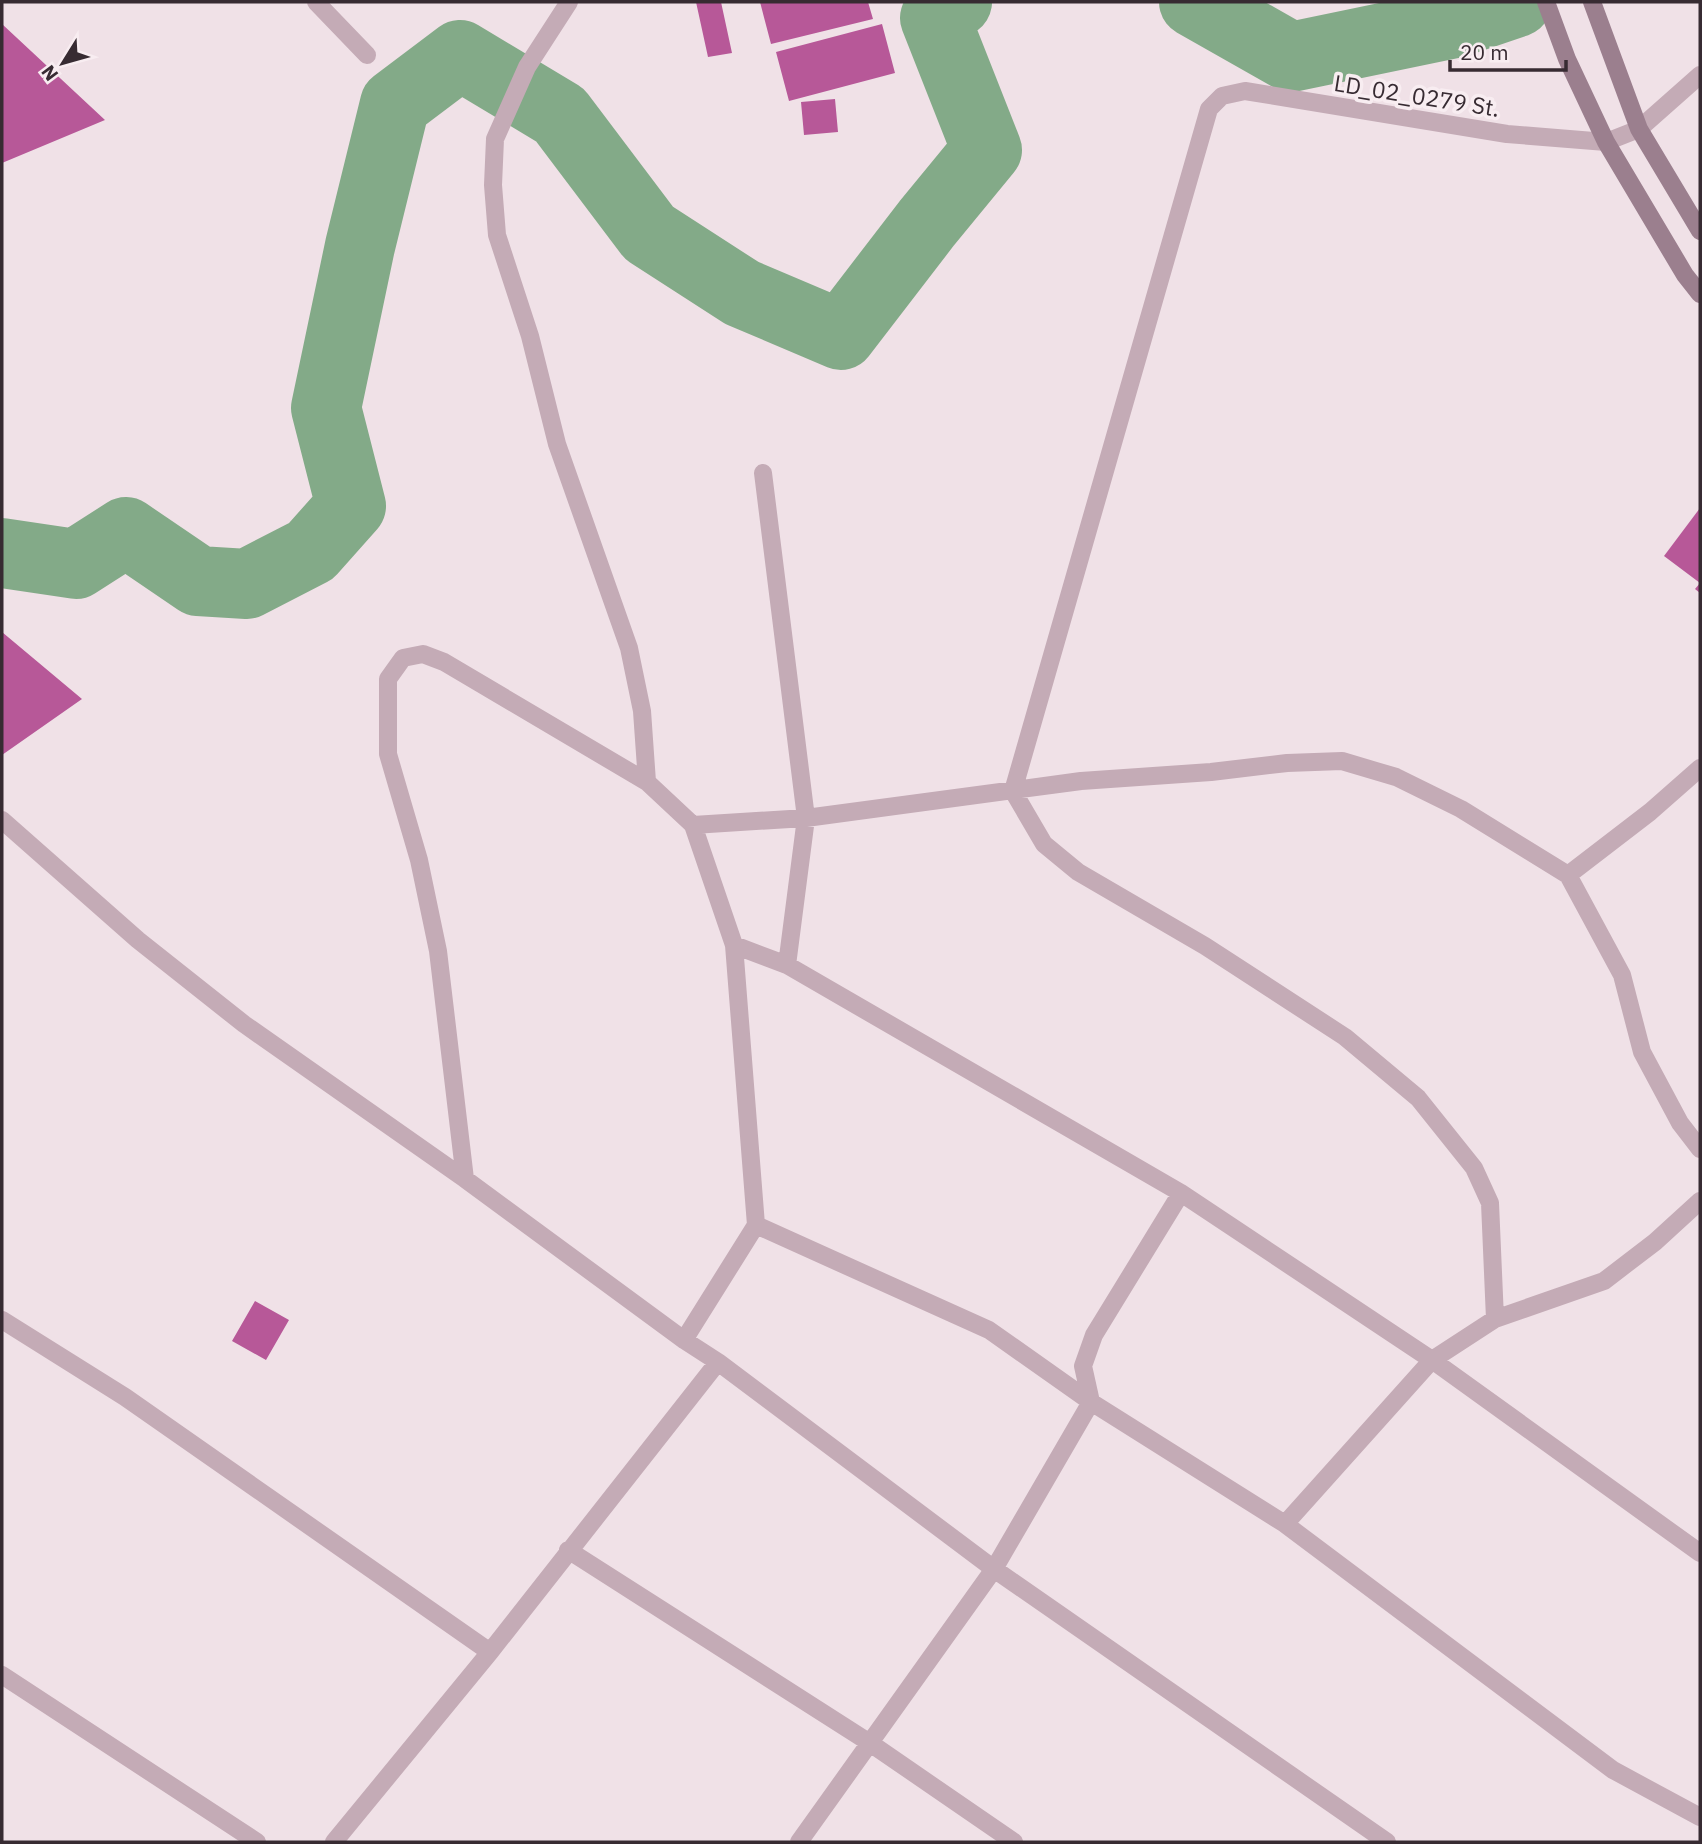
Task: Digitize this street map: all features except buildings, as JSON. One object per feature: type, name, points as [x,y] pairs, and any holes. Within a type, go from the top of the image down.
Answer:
[{"type":"main road","points":[[1546,2],[1567,59],[1606,142],[1685,275],[1700,294]]},
{"type":"main road","points":[[1592,2],[1639,129],[1700,230]]},
{"type":"street","points":[[316,2],[367,55]]},
{"type":"street","points":[[569,2],[527,67],[495,139],[493,185],[497,235],[530,336],[556,444],[629,648],[642,711],[647,782]]},
{"type":"street","points":[[1606,142],[1639,129],[1700,76]]},
{"type":"street","name":"LD_02_0279 St.","points":[[1013,791],[1199,136],[1209,109],[1222,96],[1245,91],[1507,135],[1606,142]]},
{"type":"street","points":[[762,473],[806,818],[787,965]]},
{"type":"street","points":[[465,1179],[438,951],[419,860],[388,754],[388,678],[403,658],[424,654],[444,662],[647,782],[693,825],[734,945],[756,1225],[684,1339]]},
{"type":"street","points":[[693,825],[806,818],[1081,780],[1211,772],[1287,763],[1342,761],[1396,777],[1461,809],[1568,875],[1622,975],[1642,1052],[1680,1123],[1700,1149]]},
{"type":"street","points":[[1568,875],[1650,812],[1700,768]]},
{"type":"street","points":[[1013,791],[1044,844],[1078,872],[1205,946],[1345,1037],[1418,1098],[1474,1168],[1490,1203],[1495,1319]]},
{"type":"street","points":[[2,820],[138,940],[244,1024],[465,1179],[718,1362],[994,1569],[1387,1842]]},
{"type":"street","points":[[734,945],[787,965],[1181,1193],[1432,1360],[1700,1553]]},
{"type":"street","points":[[799,1842],[994,1569],[1091,1402],[1083,1366],[1094,1335],[1181,1193]]},
{"type":"street","points":[[1284,1524],[1432,1360],[1495,1319],[1604,1281],[1655,1242],[1700,1201]]},
{"type":"street","points":[[756,1225],[989,1331],[1091,1402],[1284,1524],[1613,1770],[1700,1817]]},
{"type":"street","points":[[2,1320],[125,1396],[490,1652]]},
{"type":"street","points":[[334,1842],[490,1652],[718,1362]]},
{"type":"street","points":[[568,1550],[870,1743],[1014,1842]]},
{"type":"street","points":[[2,1675],[257,1842]]},
{"type":"waterway","points":[[2,553],[76,564],[126,532],[198,581],[247,584],[311,551],[351,506],[326,408],[360,246],[395,104],[460,55],[560,115],[649,233],[742,293],[841,335],[987,150],[935,18],[957,2]]},
{"type":"waterway","points":[[1194,2],[1291,57],[1455,23],[1517,2]]}]
